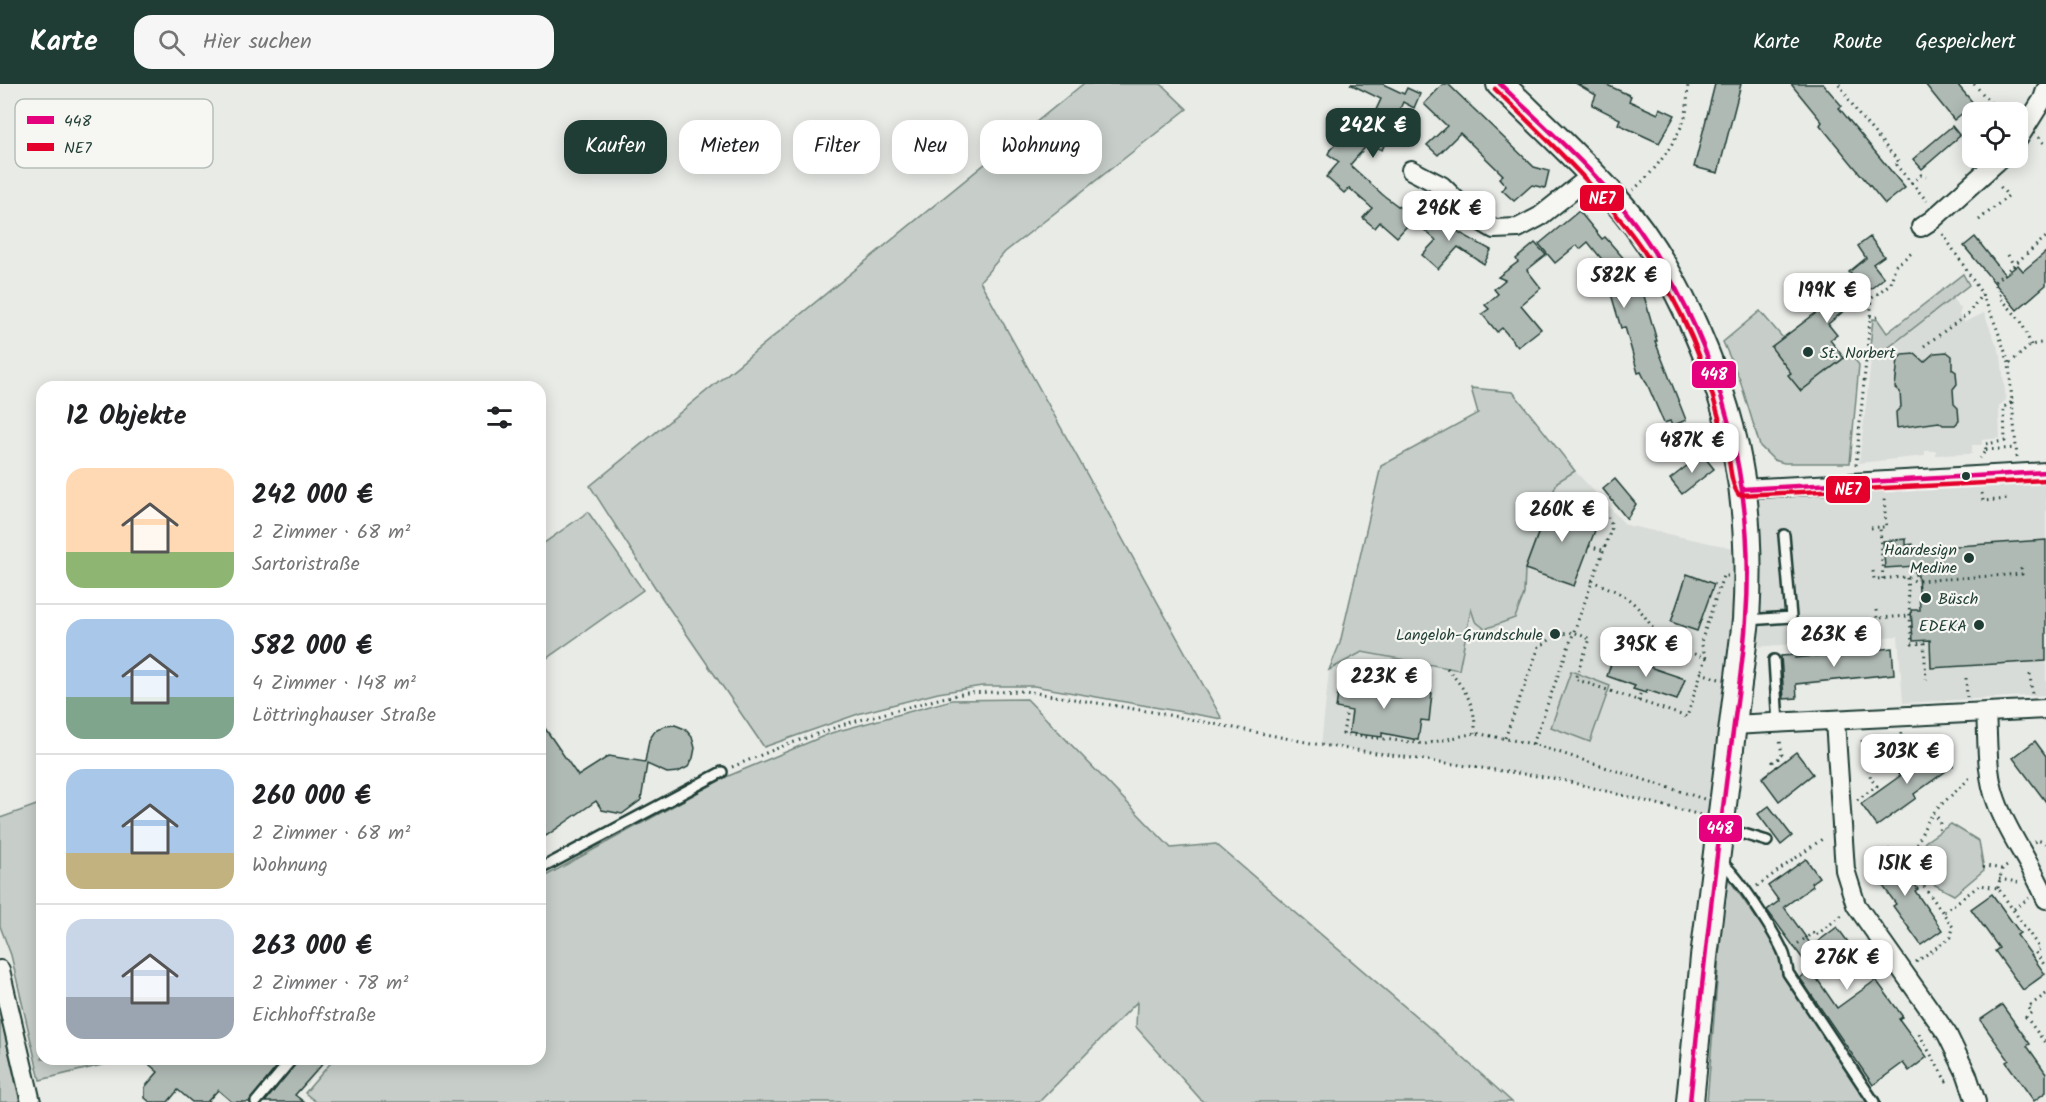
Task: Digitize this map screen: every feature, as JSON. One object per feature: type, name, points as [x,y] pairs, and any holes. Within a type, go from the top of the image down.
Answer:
[{"type":"street","points":[[1500,84],[1617,201],[1649,244],[1677,288],[1709,357],[1728,415],[1743,489],[1749,574],[1746,620],[1715,860],[1690,1102]]},
{"type":"street","points":[[2028,123],[2046,90]]},
{"type":"street","points":[[1926,224],[1990,168]]},
{"type":"street","points":[[1411,170],[1442,186],[1472,216],[1494,229],[1518,228],[1539,217],[1592,175]]},
{"type":"street","points":[[1743,489],[2046,472]]},
{"type":"street","points":[[1732,725],[1779,731],[1835,722],[2046,709]]},
{"type":"street","points":[[1986,713],[1989,765],[1995,797],[2005,822],[2046,899]]},
{"type":"street","points":[[1835,722],[1845,870],[1856,905],[1947,1034],[1967,1075],[1976,1102]]},
{"type":"street","points":[[0,969],[31,1102]]},
{"type":"lane","points":[[1746,620],[1791,617],[1784,535]]},
{"type":"lane","points":[[1774,660],[1779,731]]},
{"type":"lane","points":[[546,866],[722,772]]},
{"type":"lane","points":[[1720,818],[1737,832],[1767,841]]},
{"type":"lane","points":[[1715,860],[1725,864],[1748,893],[1784,954],[1788,973],[1874,1102]]},
{"type":"lane","points":[[256,1102],[287,1065]]},
{"type":"path","points":[[1617,201],[1656,170],[1686,113],[1688,84]]},
{"type":"path","points":[[1839,84],[1859,115],[1899,162],[1896,165],[1927,201]]},
{"type":"path","points":[[1974,84],[1990,102]]},
{"type":"path","points":[[2037,136],[2046,146]]},
{"type":"path","points":[[1911,183],[1921,175],[1926,177]]},
{"type":"path","points":[[1979,220],[2008,196],[1997,183]]},
{"type":"path","points":[[1926,224],[1946,238],[1982,294],[2009,363],[2017,457]]},
{"type":"path","points":[[2031,345],[2021,321],[1999,296],[2001,294],[1993,283],[2046,237]]},
{"type":"path","points":[[1856,467],[1872,298],[1891,283],[1895,266],[1913,252]]},
{"type":"path","points":[[2008,255],[2014,267]]},
{"type":"path","points":[[1924,346],[1968,314],[1982,294]]},
{"type":"path","points":[[1870,316],[1881,318]]},
{"type":"path","points":[[2009,363],[2031,345],[2046,342]]},
{"type":"path","points":[[1986,450],[1984,444],[2005,441],[2004,407],[2012,402]]},
{"type":"path","points":[[1980,460],[1980,455],[1986,450],[2016,447]]},
{"type":"path","points":[[1982,493],[1983,501],[2010,499]]},
{"type":"path","points":[[1533,744],[1612,527],[1610,519],[1596,504],[1584,499]]},
{"type":"path","points":[[1871,528],[1886,527],[1885,502]]},
{"type":"path","points":[[1880,527],[1883,579]]},
{"type":"path","points":[[1589,546],[1602,550]]},
{"type":"path","points":[[1873,571],[1874,579],[1906,577],[1915,581],[2022,574],[2021,568]]},
{"type":"path","points":[[1505,738],[1539,647],[1557,635],[1573,633],[1590,639],[1575,679],[1687,717],[1706,658],[1701,642],[1723,576],[1749,574]]},
{"type":"path","points":[[1906,577],[1912,644],[1924,643],[1926,680]]},
{"type":"path","points":[[1591,580],[1617,591],[1636,605],[1656,635],[1665,644]]},
{"type":"path","points":[[1876,610],[1877,618],[1910,616]]},
{"type":"path","points":[[1677,648],[1706,658]]},
{"type":"path","points":[[1448,668],[1465,689],[1476,714],[1475,733]]},
{"type":"path","points":[[1701,673],[1727,682]]},
{"type":"path","points":[[2030,674],[2031,691]]},
{"type":"path","points":[[1966,678],[1966,693]]},
{"type":"path","points":[[722,772],[778,748],[845,724],[967,693],[1024,691],[1153,712],[1321,745],[1558,779],[1720,818]]},
{"type":"path","points":[[1637,701],[1641,691]]},
{"type":"path","points":[[1346,715],[1343,734],[1425,744],[1475,733],[1533,744],[1720,818]]},
{"type":"path","points":[[1777,767],[1773,762],[1782,756],[1779,731]]},
{"type":"path","points":[[1901,731],[1901,740],[1917,760]]},
{"type":"path","points":[[1841,811],[1876,786],[1871,779],[1861,734]]},
{"type":"path","points":[[1924,956],[1951,937],[1953,927],[1911,868],[1918,838],[1934,812],[1963,786],[1975,771]]},
{"type":"path","points":[[1934,812],[1940,822],[1939,832]]},
{"type":"path","points":[[1748,893],[1831,833]]},
{"type":"path","points":[[1983,868],[1986,866],[2002,869],[2015,861]]},
{"type":"path","points":[[1998,888],[2002,869]]},
{"type":"path","points":[[2000,879],[2024,883]]},
{"type":"path","points":[[1944,912],[1980,885],[1998,888],[2012,910],[2042,947],[2035,952],[2046,967]]},
{"type":"path","points":[[2013,909],[2023,902]]},
{"type":"path","points":[[1784,954],[1813,933],[1815,936],[1848,910]]},
{"type":"path","points":[[2046,994],[2028,1007],[2032,1012],[2025,1017],[2046,1044]]},
{"type":"path","points":[[1913,1038],[1919,1034],[1930,1051],[1934,1064],[1946,1081],[1956,1075]]},
{"type":"path","points":[[2042,1038],[2046,1035]]},
{"type":"shaded area","points":[[1083,84],[1161,84],[1187,109],[1005,252],[980,281],[1222,719],[1034,686],[982,686],[938,693],[861,713],[764,747],[660,595],[590,486],[980,168],[980,174],[1102,174],[1102,120],[1039,120]]},
{"type":"shaded area","points":[[1963,274],[1969,285],[1871,361],[1869,356],[1873,319],[1878,320],[1887,333]]},
{"type":"shaded area","points":[[1952,298],[1961,309],[1959,315],[1965,322],[1984,313],[2001,356],[2006,400],[1999,406],[2000,438],[1982,440],[1982,445],[1972,445],[1972,454],[1936,455],[1936,451],[1925,451],[1925,456],[1859,463],[1871,361]]},
{"type":"shaded area","points":[[1760,311],[1783,338],[1791,373],[1789,375],[1801,391],[1850,353],[1859,365],[1850,463],[1784,463],[1774,460],[1760,446],[1740,380],[1723,342]]},
{"type":"shaded area","points":[[1471,388],[1513,392],[1575,471],[1557,482],[1525,569],[1524,594],[1515,618],[1485,629],[1475,621],[1471,609],[1459,670],[1362,652],[1329,670],[1340,643],[1381,466],[1478,413]]},
{"type":"shaded area","name":"Langeloh-Grundschule","points":[[1575,471],[1626,525],[1747,551],[1743,489],[2046,472],[2046,695],[1903,703],[1898,636],[1743,648],[1720,820],[1558,779],[1321,745],[1329,670],[1362,652],[1557,482]]},
{"type":"shaded area","points":[[588,512],[643,590],[546,659],[546,542]]},
{"type":"shaded area","points":[[1571,671],[1610,686],[1590,742],[1551,727]]},
{"type":"shaded area","points":[[1027,699],[1171,848],[1216,844],[1512,1102],[1203,1102],[1136,1027],[1137,1002],[1039,1102],[316,1102],[305,1093],[329,1065],[546,1065],[546,876],[726,777],[831,733],[952,700]]},
{"type":"shaded area","points":[[36,805],[36,1063],[11,955],[0,926],[0,818]]},
{"type":"shaded area","points":[[1951,824],[1979,841],[1984,870],[1954,895],[1933,884],[1919,857],[1925,842]]},
{"type":"shaded area","points":[[1726,875],[1787,962],[1786,974],[1871,1102],[1707,1102]]},
{"type":"shaded area","points":[[0,1014],[20,1102],[0,1102]]},
{"type":"shaded area","points":[[37,1065],[102,1065],[40,1080]]},
{"type":"building","points":[[1350,84],[1383,84],[1404,94],[1407,88],[1420,94],[1414,108],[1403,102],[1382,150],[1368,144],[1350,165],[1383,195],[1402,209],[1405,206],[1416,216],[1397,237],[1380,222],[1375,228],[1363,218],[1372,208],[1349,188],[1344,193],[1326,177],[1339,162],[1328,154],[1330,150],[1350,128],[1365,141],[1380,112],[1376,110],[1381,99]]},
{"type":"building","points":[[1443,84],[1448,84],[1534,167],[1549,171],[1545,188],[1532,185],[1514,201],[1502,190],[1506,186],[1499,178],[1503,175],[1460,133],[1438,155],[1427,145],[1447,126],[1424,104]]},
{"type":"building","points":[[1577,84],[1605,84],[1631,96],[1629,101],[1658,114],[1660,108],[1675,115],[1659,143],[1618,124],[1620,119],[1592,105],[1596,95]]},
{"type":"building","points":[[1715,84],[1741,84],[1718,173],[1694,167]]},
{"type":"building","points":[[1791,84],[1823,84],[1842,106],[1839,108],[1905,188],[1885,204],[1820,125],[1822,122]]},
{"type":"building","points":[[1925,84],[1957,84],[1972,102],[1962,102],[1962,114],[1954,120]]},
{"type":"building","points":[[1952,126],[1960,136],[1922,169],[1913,159]]},
{"type":"building","points":[[1428,211],[1447,227],[1450,224],[1460,233],[1491,250],[1484,264],[1458,247],[1438,269],[1422,255],[1436,240],[1417,224]]},
{"type":"building","points":[[1579,211],[1602,239],[1605,237],[1633,269],[1636,268],[1657,341],[1655,341],[1686,420],[1672,426],[1670,421],[1664,423],[1641,372],[1638,373],[1625,327],[1621,328],[1607,280],[1616,277],[1588,242],[1580,249],[1577,245],[1555,263],[1539,244]]},
{"type":"building","points":[[1870,237],[1884,256],[1873,264],[1884,278],[1828,324],[1837,335],[1830,340],[1844,358],[1801,391],[1788,375],[1791,373],[1771,347],[1833,300],[1828,293],[1852,275],[1849,272],[1866,258],[1858,246]]},
{"type":"building","points":[[1975,237],[2005,275],[2018,265],[2023,271],[2046,252],[2046,285],[2017,310],[1964,246]]},
{"type":"building","points":[[1535,243],[1546,255],[1527,270],[1541,288],[1521,305],[1541,329],[1518,347],[1502,328],[1497,332],[1482,314],[1489,309],[1485,305],[1498,294],[1494,289],[1505,280],[1498,277],[1518,262],[1516,259]]},
{"type":"building","points":[[1947,352],[1952,356],[1952,369],[1956,372],[1957,384],[1953,389],[1959,421],[1955,425],[1943,425],[1939,422],[1897,428],[1896,412],[1901,407],[1900,392],[1895,388],[1898,359],[1902,355],[1915,354],[1924,362],[1934,353]]},
{"type":"building","points":[[1702,454],[1714,469],[1682,494],[1670,479]]},
{"type":"building","points":[[1615,479],[1636,504],[1627,519],[1603,489]]},
{"type":"building","points":[[1551,499],[1600,517],[1574,586],[1525,569]]},
{"type":"building","name":"EDEKA","points":[[1906,539],[1906,545],[1913,544],[1914,549],[2046,540],[2046,661],[1931,668],[1930,640],[1913,641],[1911,610],[1920,610],[1918,575],[1915,575],[1915,566],[1885,568],[1883,541]]},
{"type":"building","points":[[1687,574],[1714,584],[1697,631],[1671,622]]},
{"type":"building","points":[[1892,648],[1894,674],[1796,684],[1797,698],[1784,699],[1781,656],[1795,655],[1795,658]]},
{"type":"building","points":[[1614,655],[1685,679],[1677,700],[1647,690],[1646,693],[1633,689],[1635,686],[1607,676]]},
{"type":"building","points":[[1340,681],[1432,693],[1429,721],[1421,720],[1418,740],[1382,733],[1382,737],[1349,733],[1352,711],[1336,708]]},
{"type":"building","points":[[675,725],[685,729],[692,737],[695,748],[688,767],[678,772],[667,773],[647,764],[641,800],[622,814],[602,810],[596,801],[546,836],[546,730],[578,776],[609,756],[645,762],[649,740],[655,731],[665,726]]},
{"type":"building","points":[[2035,741],[2046,756],[2046,802],[2013,758]]},
{"type":"building","points":[[1938,744],[1953,766],[1914,794],[1916,798],[1877,826],[1861,804],[1900,776],[1898,774]]},
{"type":"building","points":[[1796,752],[1813,774],[1779,801],[1762,778]]},
{"type":"building","points":[[1769,806],[1792,836],[1781,845],[1758,814]]},
{"type":"building","points":[[1889,849],[1918,889],[1915,891],[1942,930],[1921,945],[1893,906],[1896,904],[1868,865]]},
{"type":"building","points":[[1806,859],[1819,877],[1811,883],[1813,886],[1784,907],[1812,946],[1837,927],[1851,946],[1843,952],[1845,955],[1815,976],[1837,1008],[1876,980],[1903,1017],[1899,1019],[1927,1057],[1909,1071],[1903,1063],[1873,1085],[1800,978],[1811,970],[1767,910],[1779,901],[1768,886]]},
{"type":"building","points":[[1992,894],[2020,933],[2017,935],[2045,974],[2023,990],[1995,951],[1999,948],[1971,909]]},
{"type":"building","points":[[2002,1005],[2030,1044],[2027,1046],[2046,1073],[2046,1092],[2034,1101],[2006,1062],[2009,1060],[1980,1020]]},
{"type":"building","points":[[150,1065],[278,1065],[249,1102],[232,1102],[218,1090],[207,1102],[192,1102],[178,1090],[168,1102],[150,1102],[145,1098],[145,1087],[158,1072]]},
{"type":"building","points":[[294,1065],[322,1065],[295,1095],[304,1102],[265,1102]]},
{"type":"transit line","name":"448","points":[[1500,84],[1597,178],[1632,219],[1647,241],[1696,328],[1714,374],[1739,470],[1748,569],[1746,619],[1710,913],[1690,1102]]},
{"type":"transit line","name":"NE7","points":[[1495,89],[1581,174],[1631,233],[1653,265],[1674,300],[1692,338],[1715,405],[1727,447],[1734,485],[1739,495],[2046,480]]},
{"type":"transit line","name":"448","points":[[1743,489],[2046,472]]},
{"type":"place","name":"St. Norbert","points":[[1808,352]]},
{"type":"place","name":"Haardesign Medine","points":[[1969,558]]},
{"type":"place","name":"Büsch","points":[[1926,598]]},
{"type":"place","name":"EDEKA","points":[[1979,625]]},
{"type":"place","name":"Langeloh-Grundschule","points":[[1555,634]]}]
